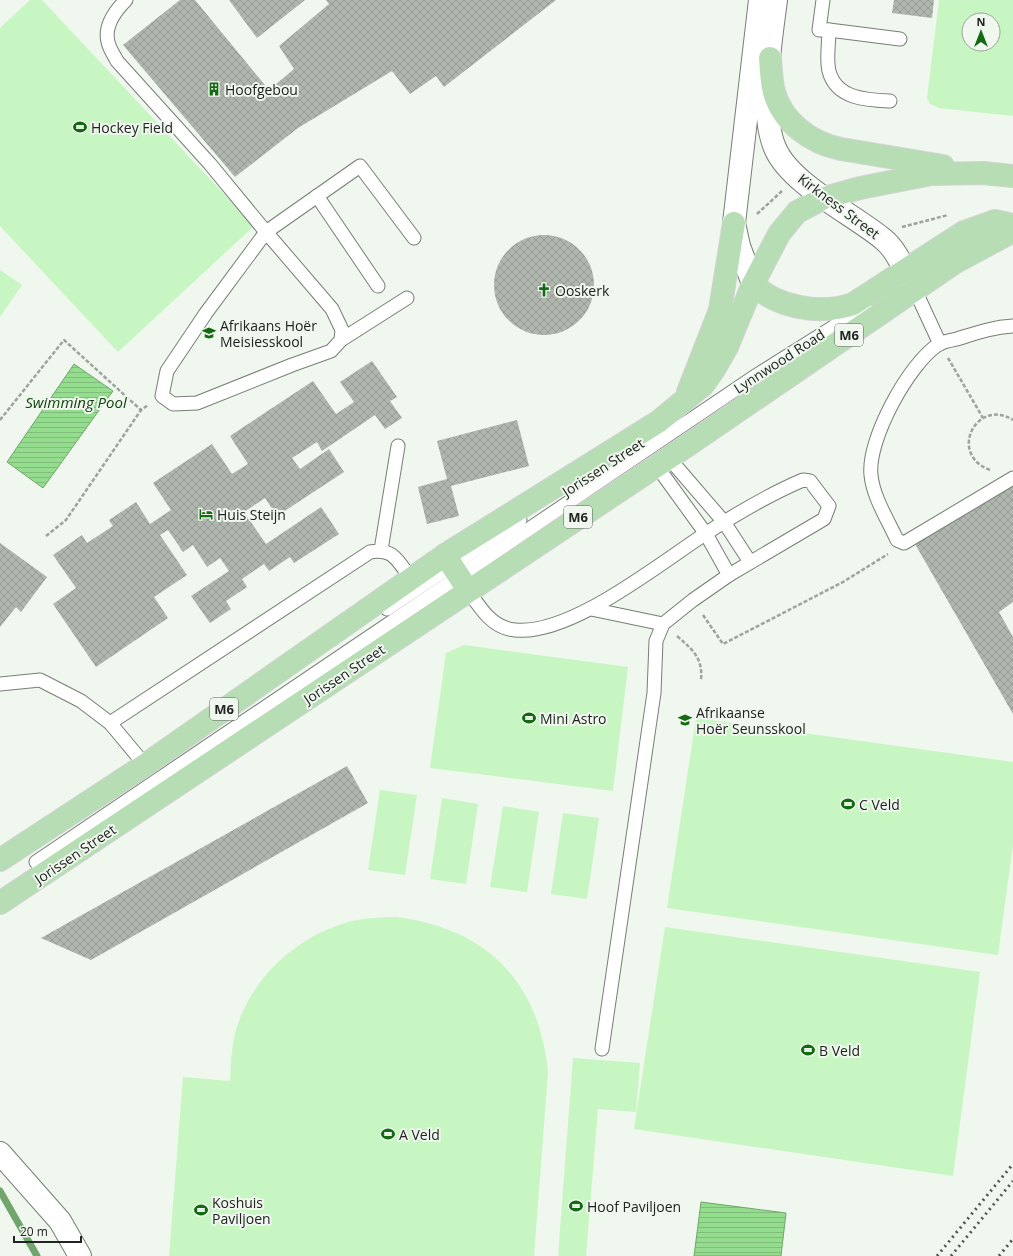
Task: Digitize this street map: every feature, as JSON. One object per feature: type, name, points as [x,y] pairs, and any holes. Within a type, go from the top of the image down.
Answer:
[{"type":"main road","points":[[770,58],[774,92],[785,115],[799,130],[813,139],[828,147],[983,173]]},
{"type":"main road","name":"Lynnwood Road","points":[[671,431],[685,399],[704,385],[727,347],[756,288],[779,234],[798,212],[860,188],[931,174],[983,173],[1013,176]]},
{"type":"main road","points":[[685,399],[720,310],[743,221]]},
{"type":"main road","name":"Lynnwood Road","points":[[671,431],[909,280],[954,263],[1011,225]]},
{"type":"main road","points":[[756,288],[779,300],[800,307],[838,309],[909,280]]},
{"type":"main road","name":"Jorissen Street","points":[[0,860],[145,765],[410,578],[456,571],[662,461],[671,431]]},
{"type":"main road","name":"Jorissen Street","points":[[0,903],[56,867],[456,571],[671,431]]},
{"type":"main road","points":[[0,886],[36,862],[56,867]]},
{"type":"street","points":[[756,288],[743,221],[760,0]]},
{"type":"street","name":"Kirkness Street","points":[[776,0],[767,102],[769,125],[775,148],[787,166],[826,200],[884,239],[893,249],[909,280]]},
{"type":"street","points":[[0,1152],[60,1221],[80,1256]]},
{"type":"lane","points":[[126,0],[117,9],[108,28],[107,41],[117,62],[210,164],[266,232],[332,308],[342,330],[341,340]]},
{"type":"lane","points":[[823,0],[819,30],[900,39]]},
{"type":"lane","points":[[829,30],[829,70],[835,85],[845,93],[857,97],[890,101]]},
{"type":"lane","points":[[407,298],[341,340],[331,351],[197,403],[173,404],[162,396],[167,371],[206,313],[266,232],[360,166],[414,238]]},
{"type":"lane","points":[[317,196],[378,286]]},
{"type":"lane","points":[[909,280],[940,344]]},
{"type":"lane","name":"Lynnwood Road","points":[[671,431],[723,372],[737,350],[756,288]]},
{"type":"lane","points":[[1013,326],[989,328],[940,344],[923,359],[900,391],[886,415],[871,455],[871,475],[874,490],[898,540],[904,543],[1013,478]]},
{"type":"lane","points":[[381,550],[398,446]]},
{"type":"lane","points":[[662,461],[724,522],[750,562]]},
{"type":"lane","points":[[662,461],[729,575]]},
{"type":"lane","points":[[456,571],[484,613],[492,621],[514,630],[530,631],[549,626],[592,609],[724,522],[796,483],[804,480],[810,481],[829,506],[824,519],[750,562],[693,600],[663,624],[656,640],[654,693],[602,1049]]},
{"type":"lane","points":[[110,722],[370,552],[381,550],[392,554],[410,578]]},
{"type":"lane","name":"Jorissen Street","points":[[36,862],[456,571]]},
{"type":"lane","name":"Jorissen Street","points":[[0,872],[456,571]]},
{"type":"lane","points":[[592,609],[663,624]]},
{"type":"lane","points":[[0,684],[40,680],[81,701],[110,722],[145,765]]},
{"type":"path","points":[[743,221],[785,188]]},
{"type":"path","points":[[0,420],[64,340],[141,410]]},
{"type":"path","points":[[940,344],[983,418]]},
{"type":"path","points":[[46,536],[66,520],[141,410],[162,396]]},
{"type":"path","points":[[996,471],[982,467],[975,461],[970,452],[968,443],[970,433],[975,424],[983,418],[991,415],[1000,414],[1013,420]]},
{"type":"path","points":[[693,600],[723,644],[843,582],[904,543]]},
{"type":"path","points":[[663,624],[695,652],[702,669],[702,680]]},
{"type":"shaded area","name":"Hockey Field","points":[[30,0],[42,0],[254,226],[118,352],[0,226],[0,28]]},
{"type":"shaded area","points":[[939,0],[1013,0],[1013,116],[939,108],[930,104],[927,98]]},
{"type":"shaded area","points":[[0,270],[22,285],[0,317]]},
{"type":"shaded area","name":"Mini Astro","points":[[464,645],[628,667],[613,791],[430,768],[446,653]]},
{"type":"shaded area","name":"C Veld","points":[[696,718],[1013,762],[1013,845],[998,955],[667,908]]},
{"type":"shaded area","points":[[380,790],[417,795],[405,875],[368,870]]},
{"type":"shaded area","points":[[442,798],[478,804],[466,884],[430,879]]},
{"type":"shaded area","points":[[503,806],[539,812],[527,892],[490,887]]},
{"type":"shaded area","points":[[563,813],[599,818],[587,899],[551,894]]},
{"type":"shaded area","points":[[396,917],[428,923],[456,933],[481,947],[502,964],[520,986],[533,1011],[543,1040],[548,1072],[534,1256],[169,1256],[183,1077],[230,1081],[233,1043],[241,1017],[263,978],[296,947],[315,935],[336,926],[357,920]]},
{"type":"shaded area","name":"B Veld","points":[[665,927],[980,972],[953,1176],[634,1129]]},
{"type":"shaded area","name":"Hoof Paviljoen","points":[[573,1058],[640,1063],[636,1112],[598,1109],[586,1256],[558,1256]]},
{"type":"water","name":"Swimming Pool","points":[[74,364],[113,391],[43,488],[7,462]]},
{"type":"water","points":[[701,1202],[786,1213],[781,1256],[694,1256]]},
{"type":"building","name":"Hoofgebou","points":[[180,0],[195,0],[269,90],[294,69],[279,46],[329,4],[326,0],[556,0],[444,87],[436,76],[410,94],[392,71],[298,128],[235,177],[123,45]]},
{"type":"building","points":[[229,0],[305,0],[257,38]]},
{"type":"building","points":[[894,0],[934,0],[932,18],[892,13]]},
{"type":"building","name":"Ooskerk","points":[[544,235],[563,239],[580,249],[590,266],[594,285],[590,304],[580,321],[563,331],[544,335],[525,331],[508,321],[498,304],[494,285],[498,266],[508,249],[525,239]]},
{"type":"building","name":"Huis Steijn","points":[[372,361],[397,397],[390,401],[402,418],[385,429],[375,415],[322,451],[317,442],[292,458],[300,469],[329,449],[344,472],[277,516],[265,498],[244,512],[266,544],[321,507],[339,534],[294,563],[290,557],[269,571],[264,564],[242,579],[247,587],[226,601],[231,609],[210,623],[191,596],[229,571],[220,558],[207,567],[193,545],[183,552],[168,530],[160,535],[187,575],[154,597],[168,618],[96,667],[53,604],[76,588],[53,555],[82,535],[87,543],[113,526],[109,520],[136,502],[150,524],[171,510],[153,483],[212,444],[232,474],[248,464],[230,436],[313,381],[336,414],[354,402],[340,382]]},
{"type":"building","points":[[517,420],[529,466],[451,486],[459,516],[427,524],[418,487],[447,479],[437,441]]},
{"type":"building","points":[[1013,483],[1013,602],[999,612],[1013,637],[1013,714],[915,544]]},
{"type":"building","points":[[0,543],[47,577],[21,612],[16,607],[0,627]]},
{"type":"building","points":[[347,766],[368,803],[91,960],[41,938]]},
{"type":"waterway","points":[[0,1191],[37,1256]]},
{"type":"railway","points":[[937,1256],[1013,1164]]},
{"type":"railway","points":[[951,1256],[1013,1181]]},
{"type":"railway","points":[[999,1256],[1013,1239]]},
{"type":"place","name":"Hoofgebou","points":[[214,89]]},
{"type":"place","name":"Hockey Field","points":[[80,127]]},
{"type":"place","name":"Ooskerk","points":[[544,290]]},
{"type":"place","name":"Afrikaans Hoër Meisiesskool","points":[[209,333]]},
{"type":"place","name":"Huis Steijn","points":[[206,514]]},
{"type":"place","name":"Mini Astro","points":[[529,718]]},
{"type":"place","name":"Afrikaanse Hoër Seunsskool","points":[[685,720]]},
{"type":"place","name":"C Veld","points":[[848,804]]},
{"type":"place","name":"B Veld","points":[[808,1050]]},
{"type":"place","name":"A Veld","points":[[388,1134]]},
{"type":"place","name":"Hoof Paviljoen","points":[[576,1206]]},
{"type":"place","name":"Koshuis Paviljoen","points":[[201,1210]]}]
